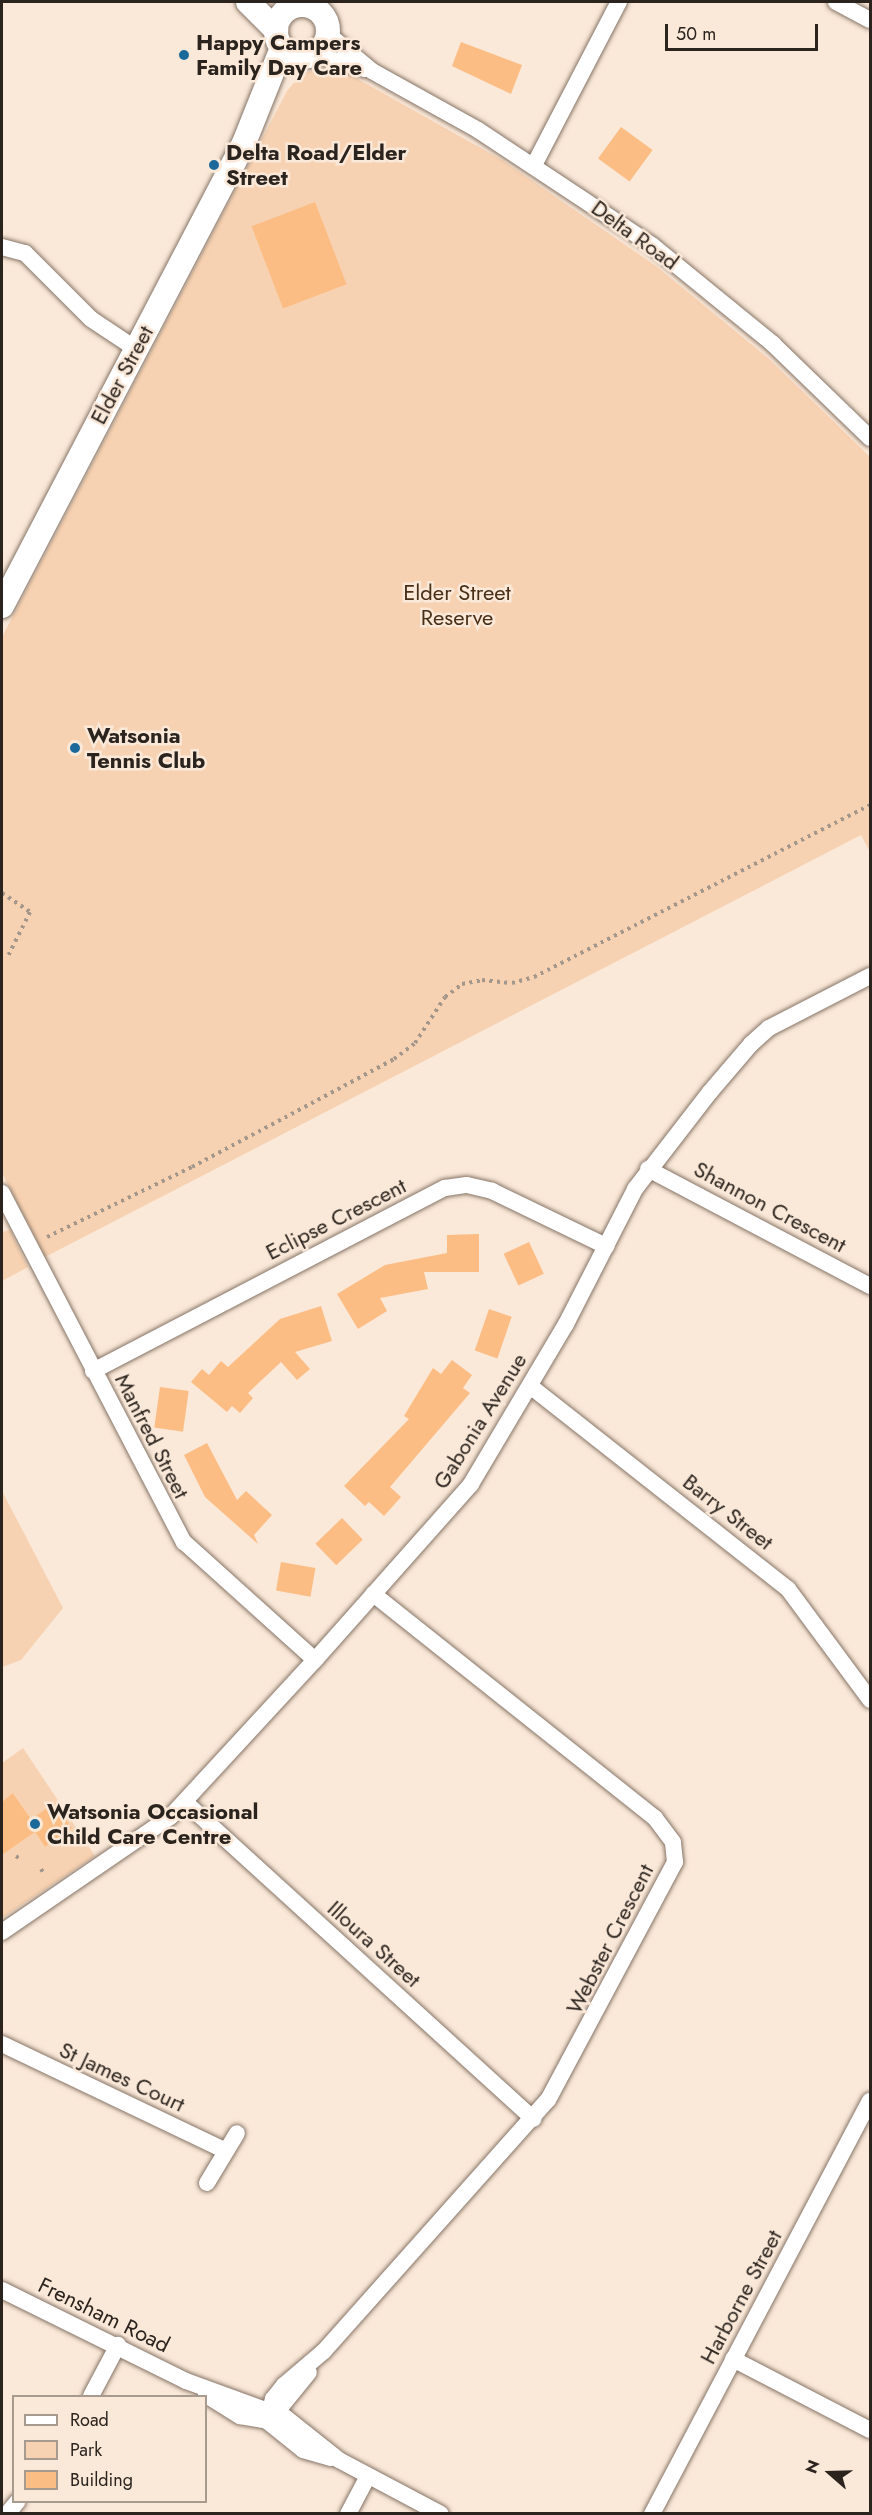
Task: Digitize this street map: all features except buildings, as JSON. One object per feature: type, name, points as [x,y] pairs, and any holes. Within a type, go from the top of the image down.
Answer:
[{"type":"street","name":"Delta Road","points":[[248,2],[293,47],[372,71],[534,165],[690,275],[781,351],[870,438]]},
{"type":"street","points":[[534,165],[620,2]]},
{"type":"street","points":[[836,2],[870,20]]},
{"type":"street","points":[[292,4],[314,8],[327,18],[293,47],[280,17],[292,4]]},
{"type":"street","name":"Delta Road","points":[[327,18],[372,71]]},
{"type":"street","name":"Elder Street","points":[[2,606],[293,47]]},
{"type":"street","points":[[2,247],[25,253],[91,319],[136,349]]},
{"type":"street","name":"Gabonia Avenue","points":[[2,1932],[151,1833],[185,1802],[315,1660],[462,1497],[530,1386],[648,1168],[758,1037],[870,976]]},
{"type":"street","name":"Shannon Crescent","points":[[648,1168],[870,1286]]},
{"type":"street","name":"Eclipse Crescent","points":[[93,1371],[445,1188],[467,1185],[492,1191],[606,1246]]},
{"type":"street","name":"Manfred Street","points":[[2,1193],[184,1542],[315,1660]]},
{"type":"street","name":"Barry Street","points":[[530,1386],[788,1589],[870,1700]]},
{"type":"street","name":"Webster Crescent","points":[[271,2415],[324,2351],[533,2119],[562,2079],[670,1875],[675,1852],[673,1842],[655,1818],[373,1594]]},
{"type":"street","name":"Illoura Street","points":[[185,1802],[533,2119]]},
{"type":"street","name":"St James Court","points":[[2,2044],[224,2150]]},
{"type":"street","name":"Harborne Street","points":[[652,2514],[734,2359],[865,2125],[870,2102]]},
{"type":"street","points":[[207,2183],[224,2150],[237,2133]]},
{"type":"street","name":"Frensham Road","points":[[2,2290],[118,2345],[186,2381],[240,2416],[271,2415],[303,2450],[339,2460],[441,2514]]},
{"type":"street","points":[[92,2395],[118,2345]]},
{"type":"street","points":[[734,2359],[870,2430]]},
{"type":"street","points":[[348,2514],[368,2476]]},
{"type":"path","points":[[47,1237],[192,1167],[394,1059],[415,1043],[445,997],[462,984],[482,980],[512,983],[534,977],[870,805]]},
{"type":"path","points":[[2,893],[28,906],[30,912],[8,956]]},
{"type":"path","points":[[16,1856],[21,1860]]},
{"type":"green space","name":"Elder Street Reserve","points":[[328,67],[347,73],[502,160],[656,266],[768,358],[870,457],[870,852],[861,835],[45,1257],[2,1173],[2,637],[287,91],[301,74]]},
{"type":"green space","points":[[10,1230],[28,1267],[2,1281],[2,1232]]},
{"type":"green space","points":[[2,1491],[63,1608],[21,1660],[2,1667]]},
{"type":"green space","points":[[23,1748],[95,1856],[2,1918],[2,1855],[35,1832],[45,1847],[72,1828],[54,1803],[31,1819],[14,1794],[2,1802],[2,1763]]},
{"type":"place","name":"Happy Campers Family Day Care","points":[[184,55]]},
{"type":"place","name":"Delta Road/Elder Street","points":[[214,165]]},
{"type":"place","name":"Watsonia Tennis Club","points":[[75,748]]},
{"type":"place","name":"Watsonia Occasional Child Care Centre","points":[[35,1824]]}]
